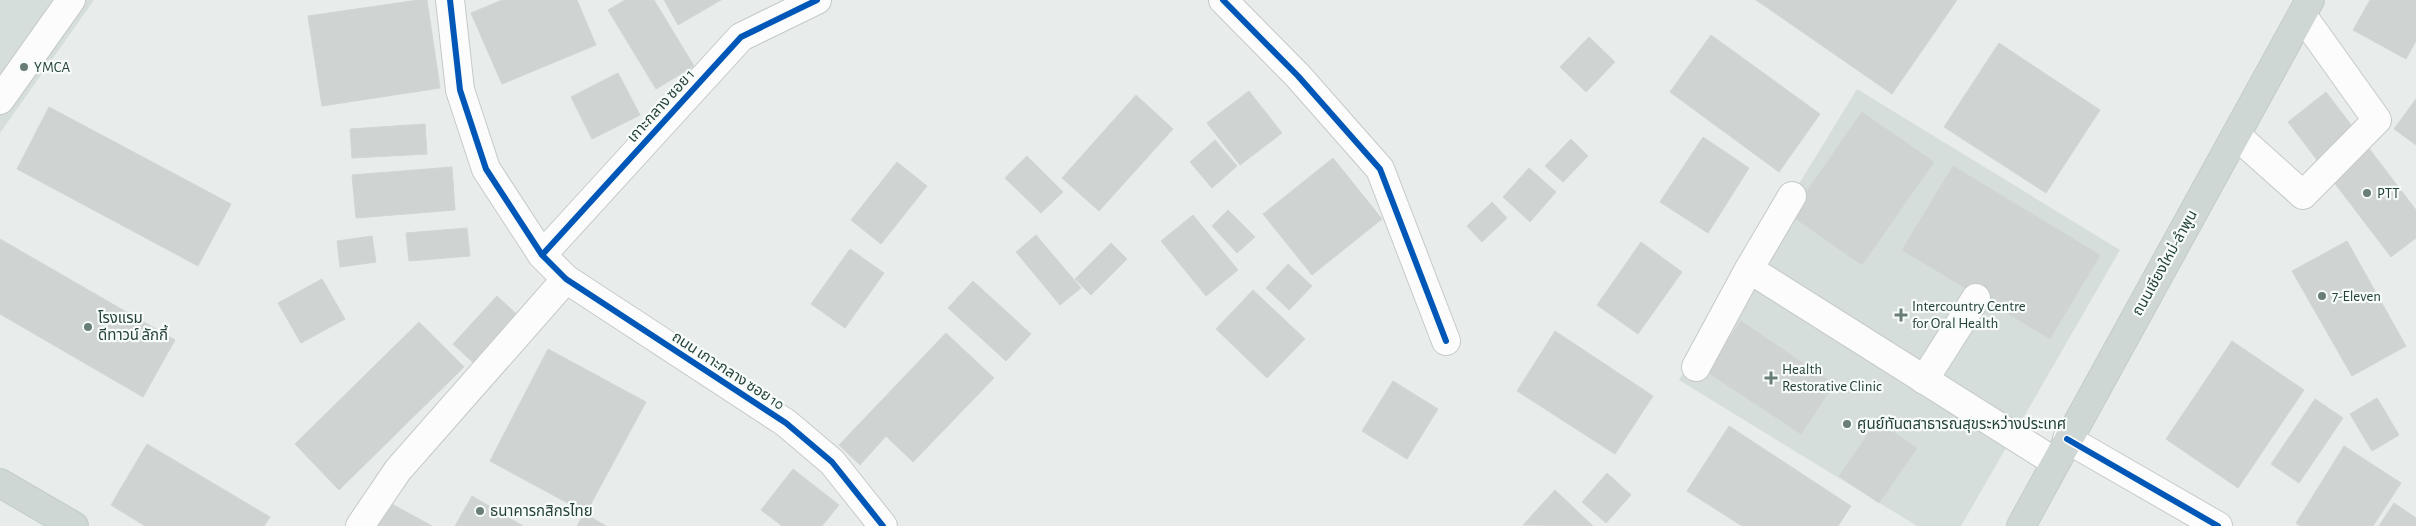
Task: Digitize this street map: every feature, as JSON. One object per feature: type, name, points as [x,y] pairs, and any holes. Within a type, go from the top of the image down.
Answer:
[{"type":"main road","name":"ถนนเชียงใหม่-ลำพูน","points":[[2021,526],[2061,450],[2306,8]]},
{"type":"main road","points":[[0,483],[74,526]]},
{"type":"street","points":[[0,100],[71,0]]},
{"type":"street","name":"ถนน เกาะกลาง ซอย 10","points":[[450,0],[460,90],[486,169],[542,255],[566,279],[786,423],[832,462],[872,521]]},
{"type":"street","name":"เกาะกลาง ซอย 1","points":[[542,255],[741,37],[817,0]]},
{"type":"street","points":[[1223,0],[1298,76],[1380,169],[1446,341]]},
{"type":"street","points":[[2236,135],[2304,195],[2378,120],[2306,8]]},
{"type":"street","points":[[1696,367],[1749,269],[1792,196]]},
{"type":"street","points":[[1749,269],[1924,380],[2061,450],[2218,526]]},
{"type":"street","points":[[360,526],[398,470],[566,279]]},
{"type":"street","points":[[1924,380],[1976,298]]},
{"type":"shaded area","name":"YMCA","points":[[0,0],[94,0],[0,133]]},
{"type":"shaded area","name":"Intercountry Centre for Oral Health","points":[[1857,89],[2120,250],[1961,526],[1917,526],[1679,380]]},
{"type":"building","points":[[427,0],[440,88],[322,106],[308,16]]},
{"type":"building","points":[[502,0],[577,0],[596,45],[502,84],[471,13]]},
{"type":"building","points":[[625,0],[654,0],[694,66],[656,89],[608,10]]},
{"type":"building","points":[[664,0],[721,0],[678,25]]},
{"type":"building","points":[[1756,0],[1957,0],[1892,94]]},
{"type":"building","points":[[2370,0],[2416,0],[2416,41],[2406,59],[2353,30]]},
{"type":"building","points":[[1711,35],[1820,114],[1779,172],[1670,92]]},
{"type":"building","points":[[1589,37],[1615,62],[1586,92],[1560,67]]},
{"type":"building","points":[[1999,43],[2100,110],[2046,193],[1944,127]]},
{"type":"building","points":[[618,73],[640,115],[592,139],[571,97]]},
{"type":"building","points":[[1249,91],[1282,133],[1240,165],[1207,123]]},
{"type":"building","points":[[2326,92],[2416,210],[2416,238],[2391,257],[2288,122]]},
{"type":"building","points":[[1136,95],[1173,129],[1099,211],[1062,178]]},
{"type":"building","points":[[2416,99],[2416,145],[2394,129]]},
{"type":"building","points":[[49,107],[231,204],[198,266],[17,169]]},
{"type":"building","points":[[1862,112],[1934,162],[1862,265],[1790,215]]},
{"type":"building","points":[[425,124],[427,154],[352,158],[350,129]]},
{"type":"building","points":[[1703,137],[1749,168],[1708,233],[1660,202]]},
{"type":"building","points":[[1571,139],[1588,156],[1563,182],[1545,166]]},
{"type":"building","points":[[1215,140],[1237,166],[1212,188],[1190,162]]},
{"type":"building","points":[[1027,156],[1063,192],[1041,213],[1005,178]]},
{"type":"building","points":[[1333,158],[1382,219],[1312,275],[1263,214]]},
{"type":"building","points":[[897,162],[927,186],[881,244],[851,220]]},
{"type":"building","points":[[1953,166],[2100,255],[2050,339],[1902,250]]},
{"type":"building","points":[[452,167],[455,210],[356,218],[352,175]]},
{"type":"building","points":[[1529,168],[1556,192],[1530,222],[1503,197]]},
{"type":"building","points":[[1492,202],[1507,218],[1482,242],[1467,226]]},
{"type":"building","points":[[1228,210],[1255,237],[1237,253],[1212,226]]},
{"type":"building","points":[[1193,215],[1238,270],[1206,296],[1161,241]]},
{"type":"building","points":[[467,228],[470,256],[409,261],[406,233]]},
{"type":"building","points":[[1036,235],[1081,288],[1060,305],[1016,252]]},
{"type":"building","points":[[372,236],[376,262],[340,267],[337,241]]},
{"type":"building","name":"โรงแรม ดีทาวน์ ลักกี้","points":[[0,239],[175,340],[143,397],[0,314]]},
{"type":"building","points":[[2347,241],[2406,346],[2352,376],[2292,271]]},
{"type":"building","points":[[1641,242],[1682,272],[1638,334],[1597,305]]},
{"type":"building","points":[[1111,243],[1127,259],[1091,295],[1075,279]]},
{"type":"building","points":[[850,249],[884,273],[845,328],[811,304]]},
{"type":"building","points":[[1288,264],[1312,286],[1289,310],[1266,288]]},
{"type":"building","points":[[322,279],[345,319],[301,343],[278,303]]},
{"type":"building","points":[[973,281],[1031,334],[1006,361],[948,308]]},
{"type":"building","points":[[1253,290],[1305,339],[1267,378],[1216,329]]},
{"type":"building","points":[[497,296],[523,320],[479,368],[453,344]]},
{"type":"building","name":"Health Restorative Clinic","points":[[1741,321],[1834,384],[1801,434],[1707,372]]},
{"type":"building","points":[[419,322],[464,367],[339,490],[295,444]]},
{"type":"building","points":[[1555,331],[1653,396],[1615,454],[1517,391]]},
{"type":"building","points":[[946,333],[994,378],[913,462],[886,436],[860,465],[839,445]]},
{"type":"building","points":[[2232,341],[2304,390],[2238,488],[2166,439]]},
{"type":"building","points":[[548,349],[646,402],[586,513],[490,461]]},
{"type":"building","points":[[1393,381],[1438,409],[1407,459],[1362,431]]},
{"type":"building","points":[[2377,398],[2399,435],[2372,451],[2350,414]]},
{"type":"building","points":[[2315,399],[2343,418],[2299,483],[2271,464]]},
{"type":"building","points":[[1877,421],[1917,448],[1879,503],[1839,476]]},
{"type":"building","points":[[1729,426],[1851,506],[1838,526],[1742,526],[1687,491]]},
{"type":"building","points":[[147,444],[270,517],[264,526],[145,526],[111,505]]},
{"type":"building","points":[[2344,446],[2401,483],[2373,526],[2300,526],[2296,523]]},
{"type":"building","points":[[793,469],[839,505],[822,526],[782,526],[761,510]]},
{"type":"building","points":[[1607,473],[1631,495],[1606,523],[1582,502]]},
{"type":"building","points":[[1555,490],[1593,526],[1523,525]]},
{"type":"building","name":"ธนาคารกสิกรไทย","points":[[472,496],[523,526],[455,526]]},
{"type":"building","points":[[390,503],[432,526],[377,526]]},
{"type":"building","points":[[2394,503],[2416,518],[2416,526],[2379,526]]},
{"type":"building","points":[[584,513],[606,526],[577,526]]},
{"type":"cycle path","points":[[450,0],[460,90],[486,169],[542,255],[566,279],[786,423],[832,462],[883,526]]},
{"type":"cycle path","points":[[542,255],[741,37],[817,0]]},
{"type":"cycle path","points":[[1223,0],[1298,76],[1380,169],[1446,341]]},
{"type":"cycle path","points":[[2067,439],[2218,526]]},
{"type":"place","name":"YMCA","points":[[24,67]]},
{"type":"place","name":"PTT","points":[[2367,193]]},
{"type":"place","name":"7-Eleven","points":[[2322,296]]},
{"type":"place","name":"Intercountry Centre for Oral Health","points":[[1901,315]]},
{"type":"place","name":"โรงแรม ดีทาวน์ ลักกี้","points":[[88,327]]},
{"type":"place","name":"Health Restorative Clinic","points":[[1771,378]]},
{"type":"place","name":"ศูนย์ทันตสาธารณสุขระหว่างประเทศ","points":[[1847,424]]},
{"type":"place","name":"ธนาคารกสิกรไทย","points":[[480,511]]}]
